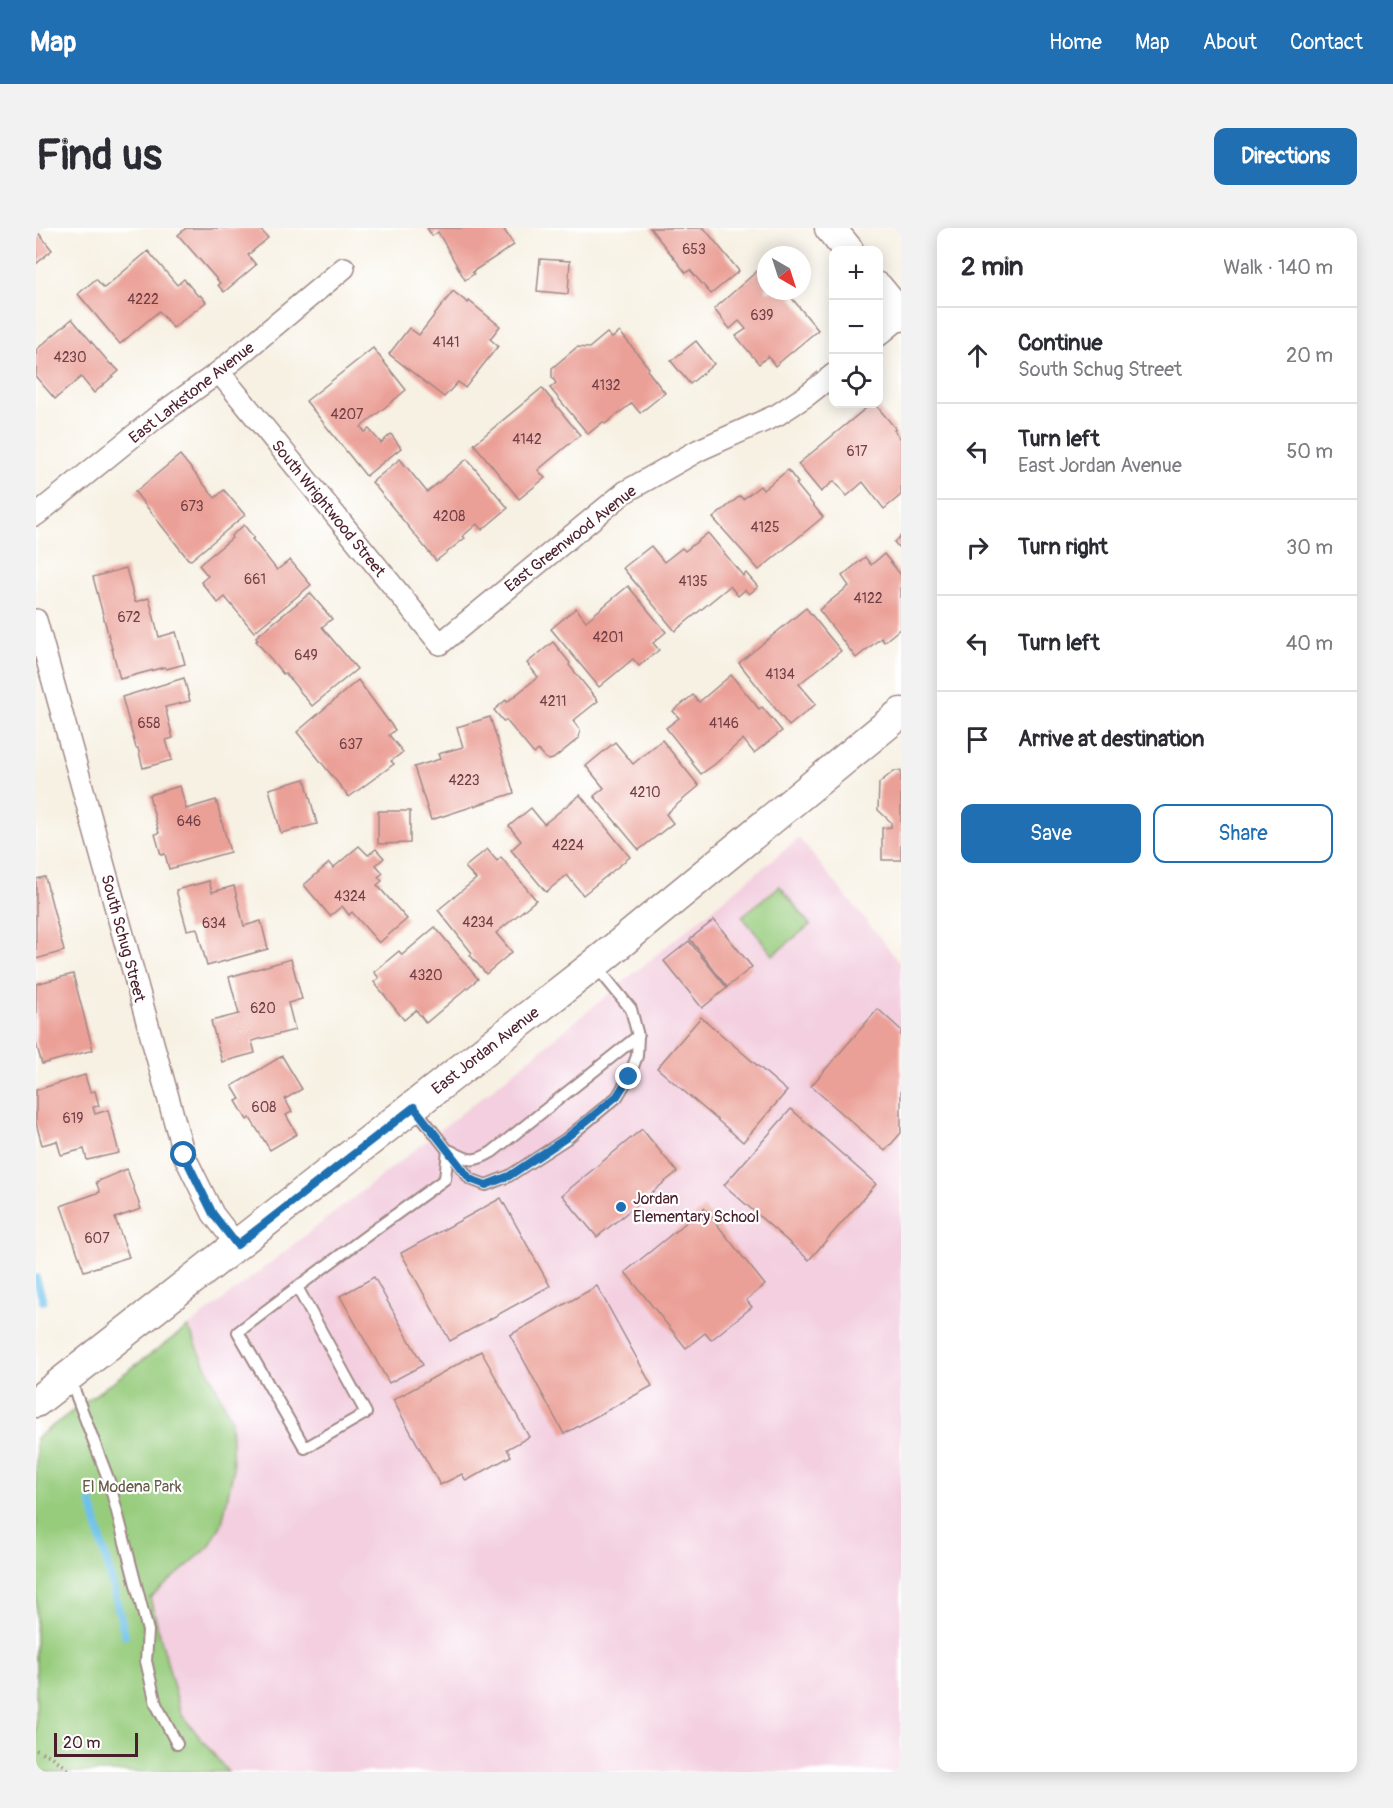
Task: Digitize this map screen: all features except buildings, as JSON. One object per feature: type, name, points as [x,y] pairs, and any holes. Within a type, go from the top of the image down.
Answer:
[{"type":"street","points":[[830,228],[845,246]]},
{"type":"street","name":"East Larkstone Avenue","points":[[36,515],[158,416],[219,372],[344,268]]},
{"type":"street","points":[[883,293],[901,317],[883,333]]},
{"type":"street","name":"South Wrightwood Street","points":[[219,372],[440,644]]},
{"type":"street","name":"East Greenwood Avenue","points":[[440,644],[625,492],[699,450],[777,415],[829,378]]},
{"type":"street","name":"South Schug Street","points":[[36,620],[184,1155],[213,1214],[237,1245]]},
{"type":"street","name":"East Jordan Avenue","points":[[36,1402],[595,964],[901,713]]},
{"type":"lane","points":[[414,1107],[470,1179],[486,1185],[509,1176],[566,1138],[617,1096],[629,1077],[637,1056],[638,1036],[631,1009],[595,964]]},
{"type":"lane","points":[[448,1150],[470,1161],[480,1159],[492,1152],[638,1036]]},
{"type":"lane","points":[[297,1287],[366,1413],[305,1448],[238,1332],[297,1287],[445,1179],[448,1150]]},
{"type":"lane","points":[[69,1376],[109,1481],[148,1631],[146,1661],[156,1704],[177,1744]]},
{"type":"path","points":[[36,1750],[51,1756],[72,1772]]},
{"type":"shaded area","name":"Jordan Elementary School","points":[[799,838],[901,964],[901,1772],[228,1772],[181,1714],[150,1598],[210,1547],[207,1365],[188,1327],[495,1087]]},
{"type":"green space","points":[[780,886],[810,925],[773,955],[742,916]]},
{"type":"green space","name":"El Modena Park","points":[[188,1327],[231,1419],[233,1472],[222,1523],[209,1547],[150,1598],[181,1714],[228,1772],[36,1772],[36,1438]]},
{"type":"waterway","points":[[36,1278],[43,1301]]},
{"type":"waterway","points":[[91,1501],[125,1635]]},
{"type":"place","name":"Jordan Elementary School","points":[[621,1207]]},
{"type":"route","points":[[184,1155],[213,1214],[237,1245],[414,1107],[470,1179],[486,1185],[509,1176],[538,1159],[566,1138],[617,1096],[629,1077]]}]
